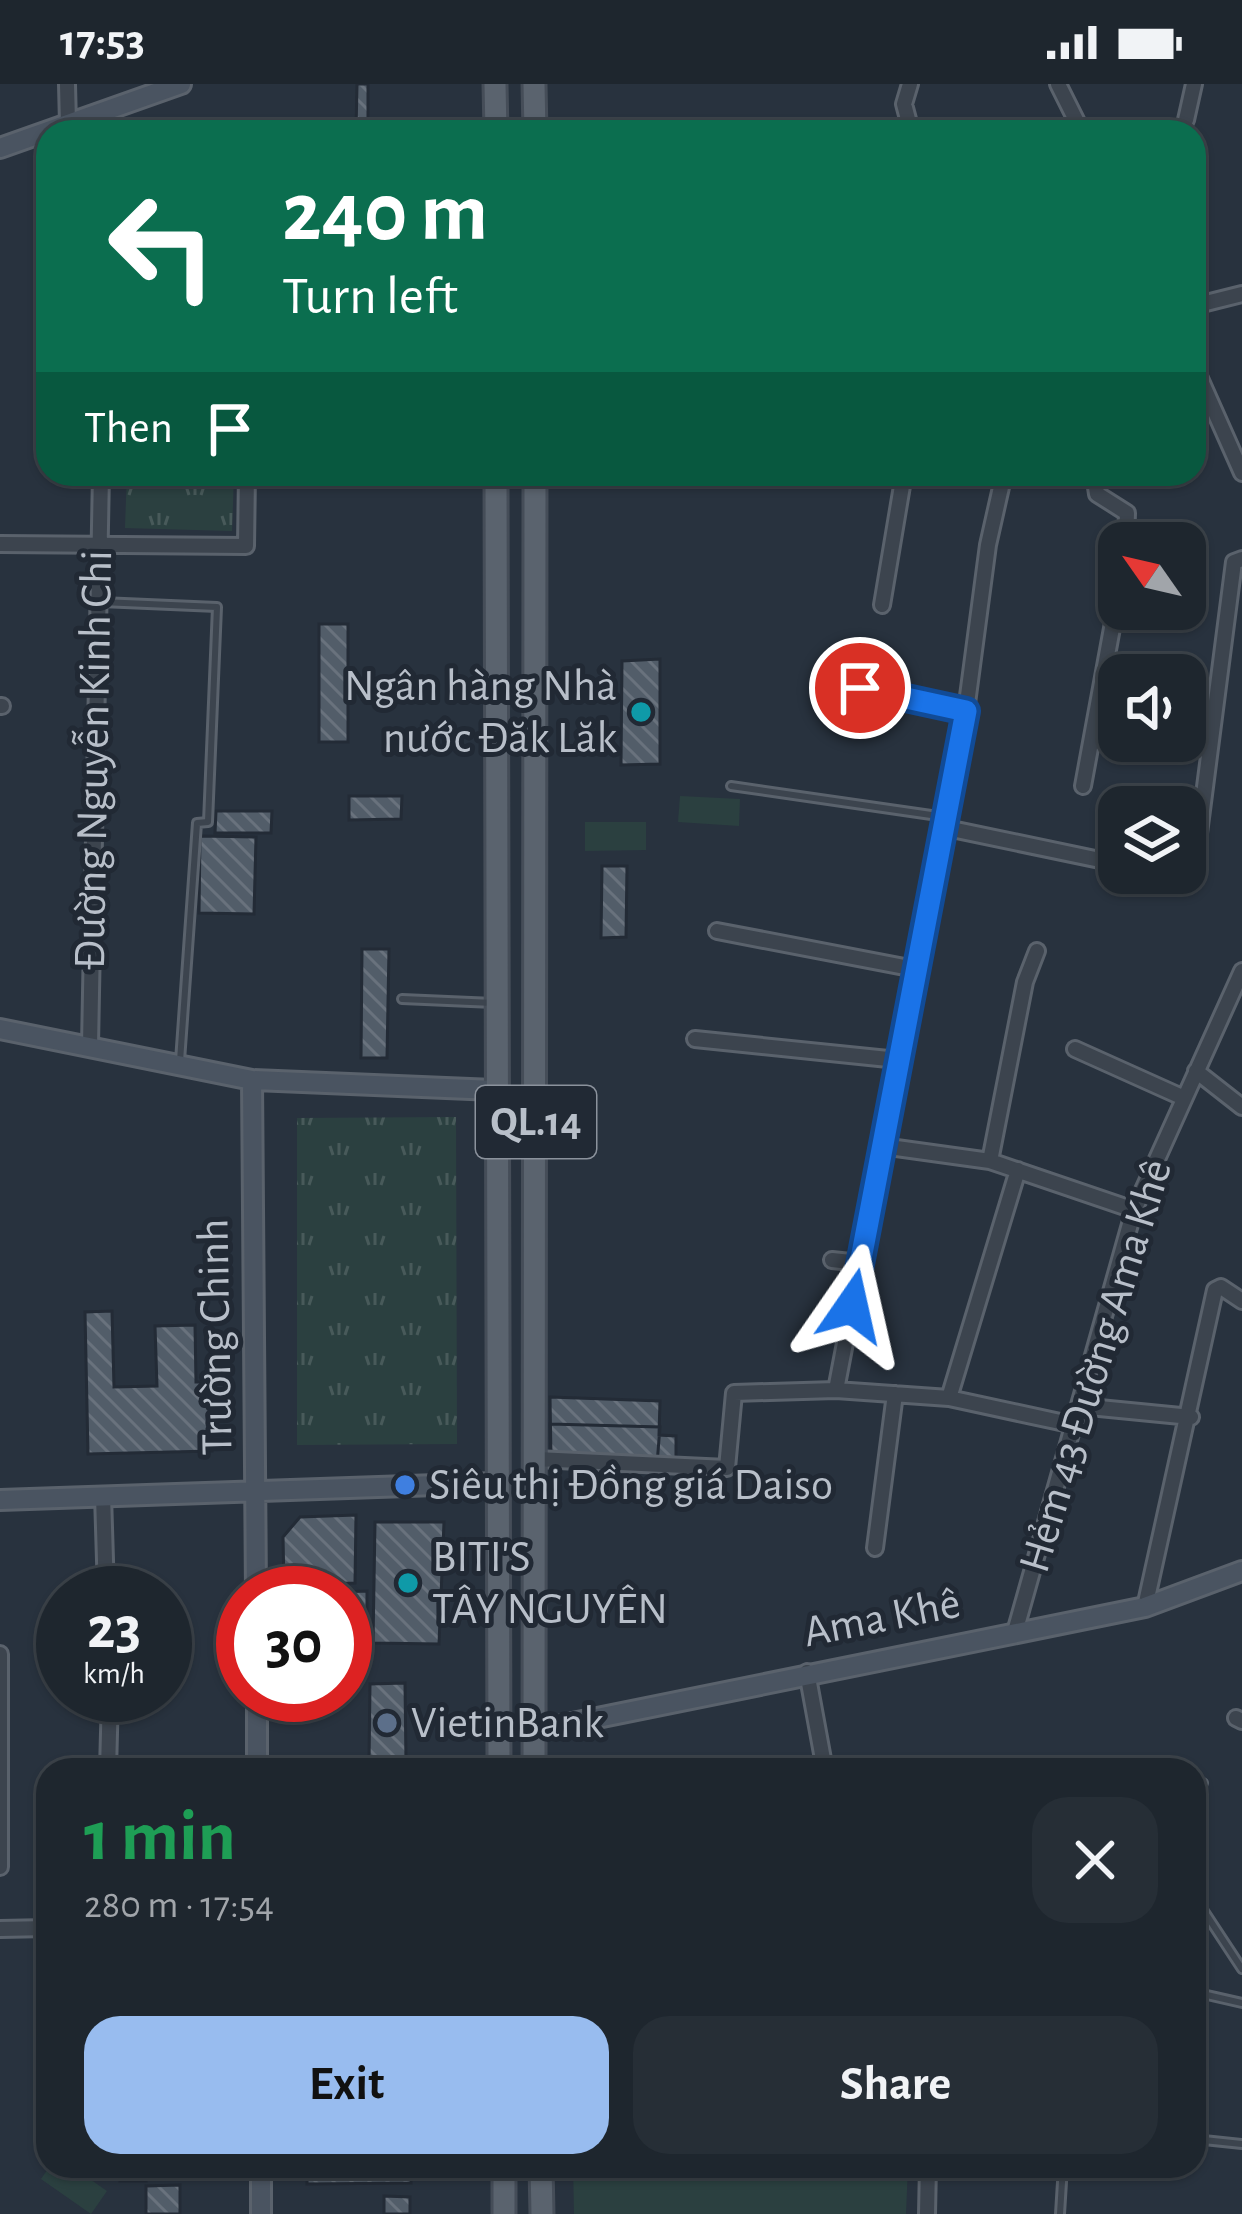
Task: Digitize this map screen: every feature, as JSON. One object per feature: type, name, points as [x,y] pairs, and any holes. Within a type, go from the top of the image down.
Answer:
[{"type":"main road","points":[[495,84],[496,120]]},
{"type":"main road","points":[[534,84],[535,120]]},
{"type":"main road","name":"QL.14","points":[[496,486],[499,1758]]},
{"type":"main road","name":"QL.14","points":[[534,1758],[535,486]]},
{"type":"main road","points":[[498,1732],[533,1731]]},
{"type":"main road","points":[[504,2178],[505,2214]]},
{"type":"main road","points":[[541,2178],[542,2214]]},
{"type":"street","points":[[67,84],[68,120]]},
{"type":"street","points":[[79,120],[182,84]]},
{"type":"street","points":[[908,120],[904,104],[910,84]]},
{"type":"street","points":[[1058,84],[1076,120]]},
{"type":"street","points":[[1186,120],[1194,84]]},
{"type":"street","points":[[0,148],[36,141]]},
{"type":"street","points":[[1206,303],[1242,294]]},
{"type":"street","points":[[1206,389],[1238,454],[1242,473]]},
{"type":"street","name":"Đường Nguyễn Kinh Chi","points":[[90,1045],[100,486]]},
{"type":"street","points":[[0,544],[246,546],[247,486]]},
{"type":"street","points":[[882,605],[902,486]]},
{"type":"street","points":[[836,1390],[966,711],[988,544],[1001,486]]},
{"type":"street","points":[[1096,486],[1097,494],[1126,513],[1126,522]]},
{"type":"street","points":[[1205,786],[1234,562],[1242,559]]},
{"type":"street","points":[[1083,786],[1112,630]]},
{"type":"street","points":[[825,680],[966,711]]},
{"type":"street","points":[[944,822],[1098,859]]},
{"type":"street","points":[[717,932],[915,969]]},
{"type":"street","points":[[990,1161],[1025,982],[1037,950]]},
{"type":"street","name":"Hẻm 43 Đường Ama Khê","points":[[1015,1632],[1134,1210],[1242,971]]},
{"type":"street","points":[[0,1029],[252,1080],[494,1090]]},
{"type":"street","points":[[695,1040],[898,1060]]},
{"type":"street","points":[[1076,1049],[1184,1098]]},
{"type":"street","points":[[1196,1071],[1242,1107]]},
{"type":"street","name":"Trường Chinh","points":[[252,1080],[256,1566]]},
{"type":"street","points":[[882,1146],[990,1161],[1134,1210]]},
{"type":"street","points":[[949,1398],[1018,1170]]},
{"type":"street","points":[[832,1260],[860,1263]]},
{"type":"street","points":[[1145,1607],[1191,1417],[1215,1290],[1221,1287],[1242,1300]]},
{"type":"street","points":[[536,1460],[727,1468],[734,1393],[836,1390],[949,1398],[1074,1425]]},
{"type":"street","points":[[875,1549],[895,1394]]},
{"type":"street","points":[[1079,1406],[1191,1417]]},
{"type":"street","points":[[0,1500],[495,1483]]},
{"type":"street","points":[[103,1496],[105,1566]]},
{"type":"street","name":"Ama Khê","points":[[533,1731],[1145,1607],[1242,1570]]},
{"type":"street","points":[[0,1654],[0,1867]]},
{"type":"street","points":[[807,1672],[822,1758]]},
{"type":"street","points":[[108,1758],[109,1722]]},
{"type":"street","points":[[257,1722],[257,1758]]},
{"type":"street","points":[[0,1929],[36,1928]]},
{"type":"street","points":[[261,2178],[261,2214]]},
{"type":"street","points":[[927,2214],[928,2178]]},
{"type":"lane","points":[[96,602],[217,607],[208,822],[197,823],[180,1065]]},
{"type":"lane","points":[[731,786],[944,822]]},
{"type":"lane","points":[[402,999],[495,1003]]},
{"type":"lane","points":[[1206,1914],[1242,1969]]},
{"type":"lane","points":[[1206,1994],[1242,2003]]},
{"type":"lane","points":[[1206,2140],[1242,2144]]},
{"type":"lane","points":[[1060,2214],[1062,2178]]},
{"type":"green space","points":[[127,486],[234,486],[232,531],[125,528]]},
{"type":"green space","points":[[680,796],[740,799],[739,826],[678,822]]},
{"type":"green space","points":[[585,822],[646,822],[646,850],[585,851]]},
{"type":"green space","points":[[456,1117],[457,1444],[297,1445],[297,1118]]},
{"type":"green space","points":[[88,2178],[107,2191],[91,2214],[41,2179]]},
{"type":"green space","points":[[573,2178],[908,2178],[906,2214],[574,2214]]},
{"type":"building","points":[[357,84],[368,84],[368,120],[356,120]]},
{"type":"building","points":[[319,624],[348,624],[348,742],[319,742]]},
{"type":"building","name":"Ngân hàng Nhà nước Đăk Lăk","points":[[660,659],[660,764],[621,765],[622,661]]},
{"type":"building","points":[[349,796],[402,796],[401,819],[349,820]]},
{"type":"building","points":[[216,811],[272,811],[271,833],[215,833]]},
{"type":"building","points":[[200,836],[256,837],[254,914],[199,913]]},
{"type":"building","points":[[602,866],[627,866],[626,937],[601,938]]},
{"type":"building","points":[[362,949],[389,949],[387,1058],[361,1058]]},
{"type":"building","points":[[112,1311],[114,1387],[157,1386],[155,1326],[195,1325],[196,1382],[211,1382],[212,1451],[88,1454],[85,1312]]},
{"type":"building","points":[[550,1397],[660,1401],[659,1435],[676,1436],[676,1465],[551,1460]]},
{"type":"building","points":[[550,1424],[660,1427],[657,1464],[551,1460]]},
{"type":"building","points":[[356,1515],[355,1566],[284,1566],[283,1537],[300,1517]]},
{"type":"building","name":"BITI'S TÂY NGUYÊN","points":[[375,1522],[444,1522],[439,1644],[373,1643]]},
{"type":"building","name":"VietinBank","points":[[405,1683],[406,1758],[369,1758],[372,1684]]},
{"type":"building","points":[[307,2178],[411,2178],[411,2183],[307,2184]]},
{"type":"building","points":[[180,2185],[180,2214],[146,2214],[146,2186]]},
{"type":"building","points":[[384,2196],[410,2197],[410,2214],[384,2214]]},
{"type":"place","name":"Ngân hàng Nhà nước Đăk Lăk","points":[[641,712]]},
{"type":"place","name":"Siêu thị Đồng giá Daiso","points":[[405,1485]]},
{"type":"place","name":"BITI'S TÂY NGUYÊN","points":[[408,1583]]},
{"type":"place","name":"VietinBank","points":[[387,1723]]},
{"type":"route","points":[[852,1306],[966,711],[860,688]]}]
